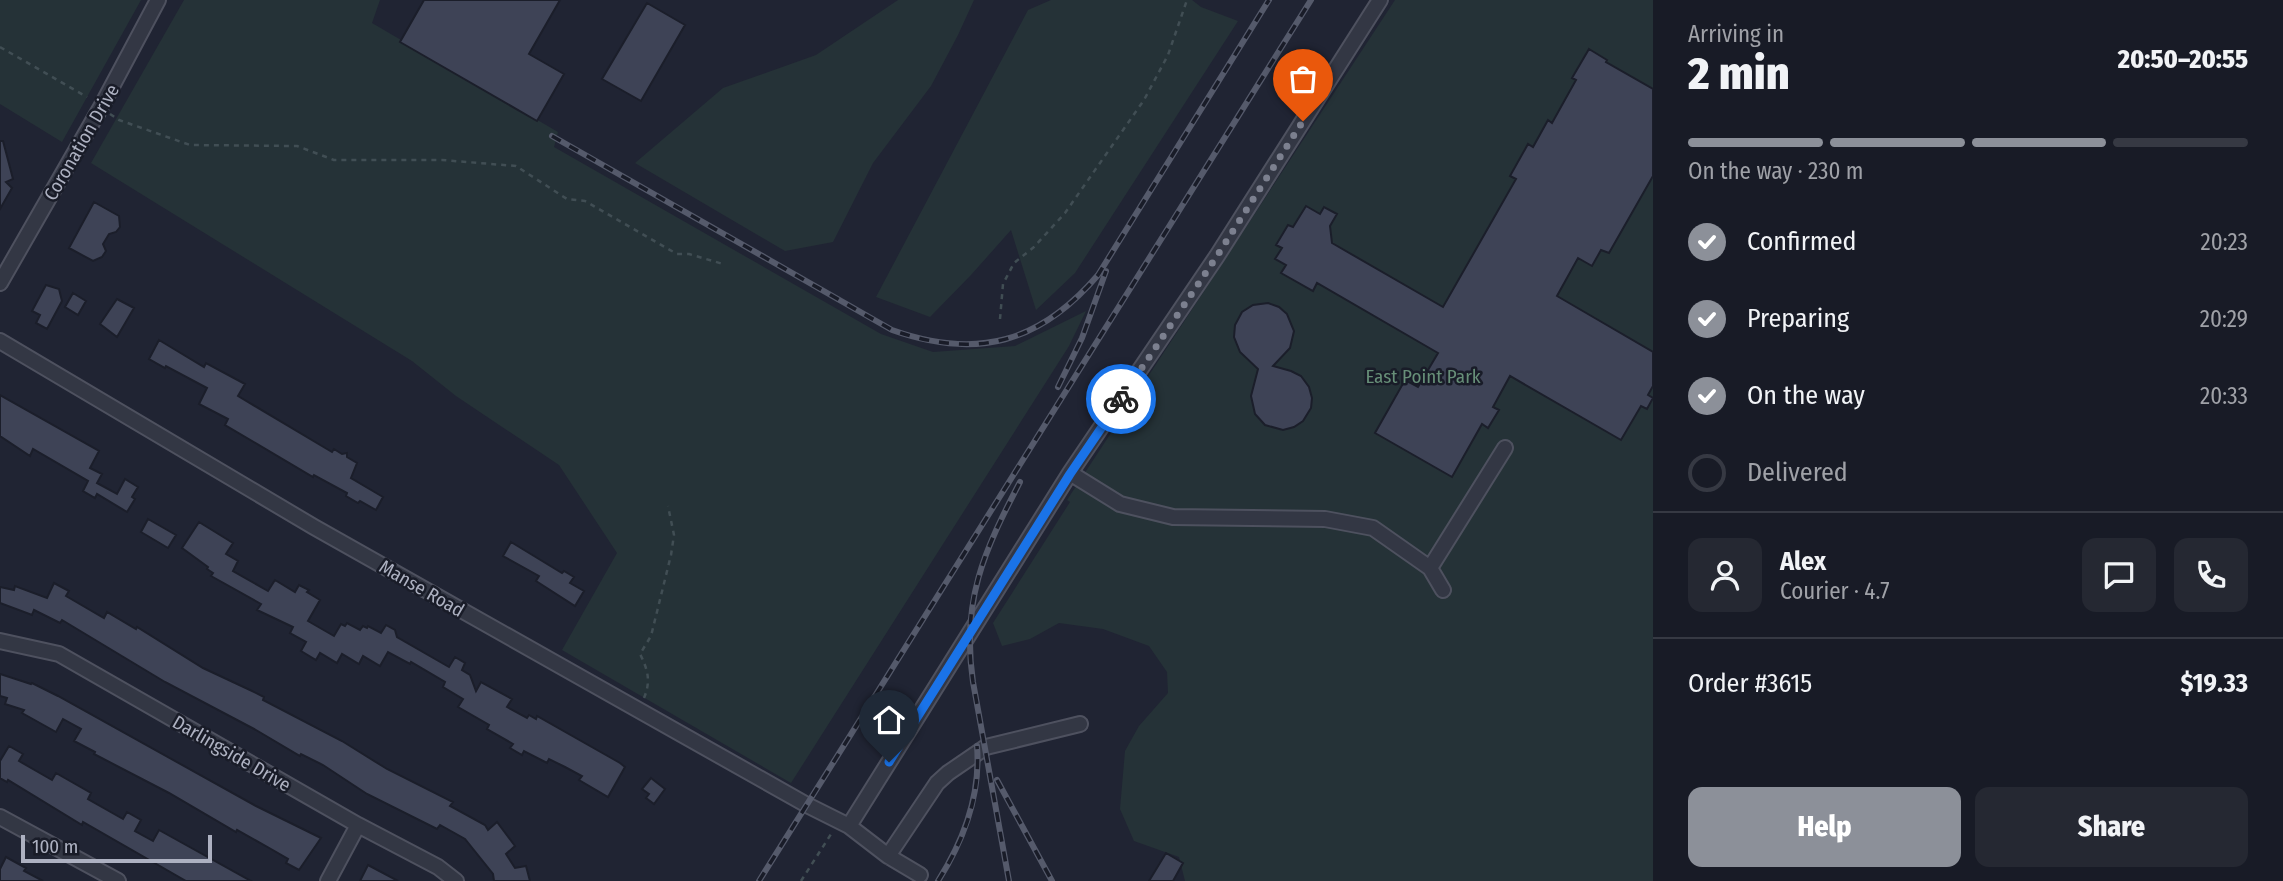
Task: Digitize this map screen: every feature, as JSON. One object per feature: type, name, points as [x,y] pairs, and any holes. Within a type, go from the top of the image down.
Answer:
[{"type":"street","name":"Coronation Drive","points":[[0,283],[102,107],[158,0]]},
{"type":"street","points":[[845,823],[1070,474],[1217,256],[1380,0]]},
{"type":"street","name":"Manse Road","points":[[0,341],[314,527],[807,805],[845,823],[888,856],[920,875]]},
{"type":"street","points":[[1430,568],[1504,448]]},
{"type":"street","points":[[1070,474],[1120,504],[1173,517],[1325,519],[1373,528],[1430,568],[1443,590]]},
{"type":"street","name":"Darlingside Drive","points":[[0,641],[59,654],[358,825],[438,867],[456,881]]},
{"type":"street","points":[[888,856],[937,783],[948,773],[986,747],[1080,724]]},
{"type":"street","points":[[0,817],[118,881]]},
{"type":"street","points":[[328,881],[358,825]]},
{"type":"path","points":[[1000,319],[1003,284],[1014,263],[1034,247],[1065,213],[1144,100],[1168,55],[1187,0]]},
{"type":"path","points":[[0,47],[87,97]]},
{"type":"path","points":[[102,107],[119,120],[190,145],[297,146],[334,160],[442,160],[516,166],[567,199],[585,201],[677,254],[689,254],[723,264]]},
{"type":"path","points":[[639,710],[648,688],[649,670],[640,654],[651,636],[656,611],[666,586],[674,535],[668,506]]},
{"type":"path","points":[[801,881],[845,823]]},
{"type":"green space","points":[[0,0],[141,0],[62,142],[0,104]]},
{"type":"green space","points":[[184,0],[380,0],[372,23],[558,132],[554,147],[881,334],[933,352],[1015,346],[1086,311],[1069,346],[791,783],[562,650],[617,553],[559,465],[456,396],[412,361],[91,163]]},
{"type":"green space","points":[[898,0],[974,0],[931,86],[873,163],[833,242],[785,251],[635,163],[723,88],[816,55]]},
{"type":"green space","points":[[1051,0],[1192,0],[1201,7],[1238,21],[1075,273],[1036,310],[1011,230],[930,317],[876,297],[1028,10]]},
{"type":"green space","name":"East Point Park","points":[[1395,0],[1653,0],[1653,881],[1185,881],[1179,857],[1134,841],[1120,809],[1125,751],[1139,726],[1168,693],[1167,672],[1149,646],[1103,629],[1059,623],[1030,639],[1002,646],[993,623],[1070,502],[1067,500]]},
{"type":"building","points":[[424,0],[560,0],[529,54],[564,74],[537,121],[400,42]]},
{"type":"building","points":[[647,3],[685,25],[641,101],[602,79]]},
{"type":"building","points":[[1589,49],[1653,89],[1653,176],[1609,253],[1601,250],[1592,266],[1578,258],[1557,296],[1653,352],[1653,386],[1648,395],[1653,398],[1647,409],[1641,406],[1621,440],[1510,376],[1493,407],[1499,410],[1488,428],[1482,424],[1452,477],[1375,433],[1405,380],[1418,387],[1438,353],[1317,283],[1313,291],[1281,273],[1286,265],[1275,259],[1282,248],[1276,245],[1288,225],[1293,227],[1306,206],[1320,214],[1324,207],[1337,214],[1330,226],[1332,243],[1443,307],[1516,179],[1510,176],[1528,144],[1533,147],[1548,120],[1552,123],[1576,80],[1572,78]]},
{"type":"building","points":[[0,141],[3,141],[13,179],[6,182],[12,188],[0,209]]},
{"type":"building","points":[[94,202],[119,216],[120,227],[109,234],[103,244],[106,251],[102,257],[93,261],[69,248]]},
{"type":"building","points":[[46,285],[59,289],[62,301],[47,329],[36,323],[40,315],[32,311]]},
{"type":"building","points":[[73,293],[86,301],[78,315],[65,307]]},
{"type":"building","points":[[117,299],[134,308],[117,337],[100,324]]},
{"type":"building","points":[[1268,303],[1287,314],[1294,331],[1290,348],[1273,366],[1301,376],[1309,387],[1312,398],[1311,408],[1303,421],[1283,430],[1265,425],[1255,414],[1251,396],[1258,369],[1240,352],[1234,337],[1235,325],[1242,312],[1253,305]]},
{"type":"building","points":[[159,340],[204,367],[206,363],[245,384],[238,396],[332,452],[334,449],[342,454],[347,453],[347,457],[357,463],[351,478],[383,497],[376,510],[360,501],[358,503],[346,496],[347,493],[314,475],[313,477],[225,425],[228,419],[199,404],[207,388],[149,359]]},
{"type":"building","points":[[0,395],[99,451],[90,468],[102,474],[97,483],[117,494],[125,479],[138,487],[127,512],[97,494],[95,498],[83,491],[88,481],[33,449],[30,456],[0,436]]},
{"type":"building","points":[[148,519],[176,535],[168,548],[141,532]]},
{"type":"building","points":[[199,522],[233,543],[226,554],[238,561],[233,571],[268,591],[275,580],[295,592],[299,585],[309,590],[307,592],[320,600],[308,621],[334,636],[341,624],[345,626],[347,623],[360,630],[363,626],[368,626],[381,633],[386,625],[395,630],[397,637],[449,667],[455,657],[465,663],[462,670],[470,675],[476,691],[481,682],[512,699],[507,707],[527,718],[529,715],[536,719],[537,716],[620,763],[625,767],[608,797],[579,780],[582,776],[549,759],[547,763],[524,751],[522,755],[510,748],[513,744],[487,729],[489,725],[458,707],[463,699],[443,687],[445,682],[411,662],[410,664],[388,652],[380,666],[363,656],[359,664],[342,654],[337,663],[320,653],[316,660],[301,651],[306,642],[290,633],[293,627],[257,610],[261,604],[211,576],[213,573],[208,567],[182,548]]},
{"type":"building","points":[[511,542],[562,573],[564,571],[574,577],[570,583],[584,591],[575,606],[536,581],[539,576],[503,556]]},
{"type":"building","points":[[54,583],[69,591],[66,596],[104,618],[107,612],[136,629],[137,627],[203,668],[264,697],[263,700],[342,741],[387,769],[453,802],[450,806],[485,825],[488,830],[497,822],[515,846],[506,854],[515,868],[526,866],[530,881],[494,881],[493,874],[465,839],[440,825],[437,829],[367,794],[323,765],[301,754],[300,756],[165,682],[62,620],[60,623],[34,610],[32,615],[0,603],[0,587],[14,590],[15,586],[47,598]]},
{"type":"building","points":[[0,674],[32,683],[58,696],[256,806],[321,838],[299,870],[286,863],[288,859],[271,849],[94,754],[95,752],[74,741],[81,729],[63,719],[56,732],[22,713],[24,710],[5,704],[7,698],[0,696]]},
{"type":"building","points":[[9,746],[23,754],[19,761],[52,780],[56,773],[91,793],[88,799],[123,819],[127,812],[141,820],[135,831],[153,841],[159,830],[251,881],[186,881],[83,822],[82,825],[8,780],[7,782],[0,778],[0,761]]},
{"type":"building","points":[[651,778],[665,789],[654,804],[646,798],[649,794],[642,789]]},
{"type":"building","points":[[1166,853],[1183,863],[1173,881],[1149,881]]},
{"type":"building","points":[[6,857],[43,881],[0,881],[0,869]]},
{"type":"building","points":[[368,865],[398,881],[360,881]]},
{"type":"railway","points":[[552,136],[892,330],[952,344],[979,344],[1030,330],[1076,298],[1098,275],[1269,0]]},
{"type":"railway","points":[[759,881],[1311,0]]},
{"type":"railway","points":[[1058,387],[1082,338],[1106,271]]},
{"type":"railway","points":[[1009,881],[973,682],[970,626],[973,601],[986,554],[1020,482]]},
{"type":"railway","points":[[938,881],[956,850],[969,817],[976,782],[977,746]]},
{"type":"railway","points":[[997,780],[1052,881]]},
{"type":"way so far","points":[[1121,399],[1303,121]]},
{"type":"route","points":[[889,762],[1070,474],[1121,399]]}]
